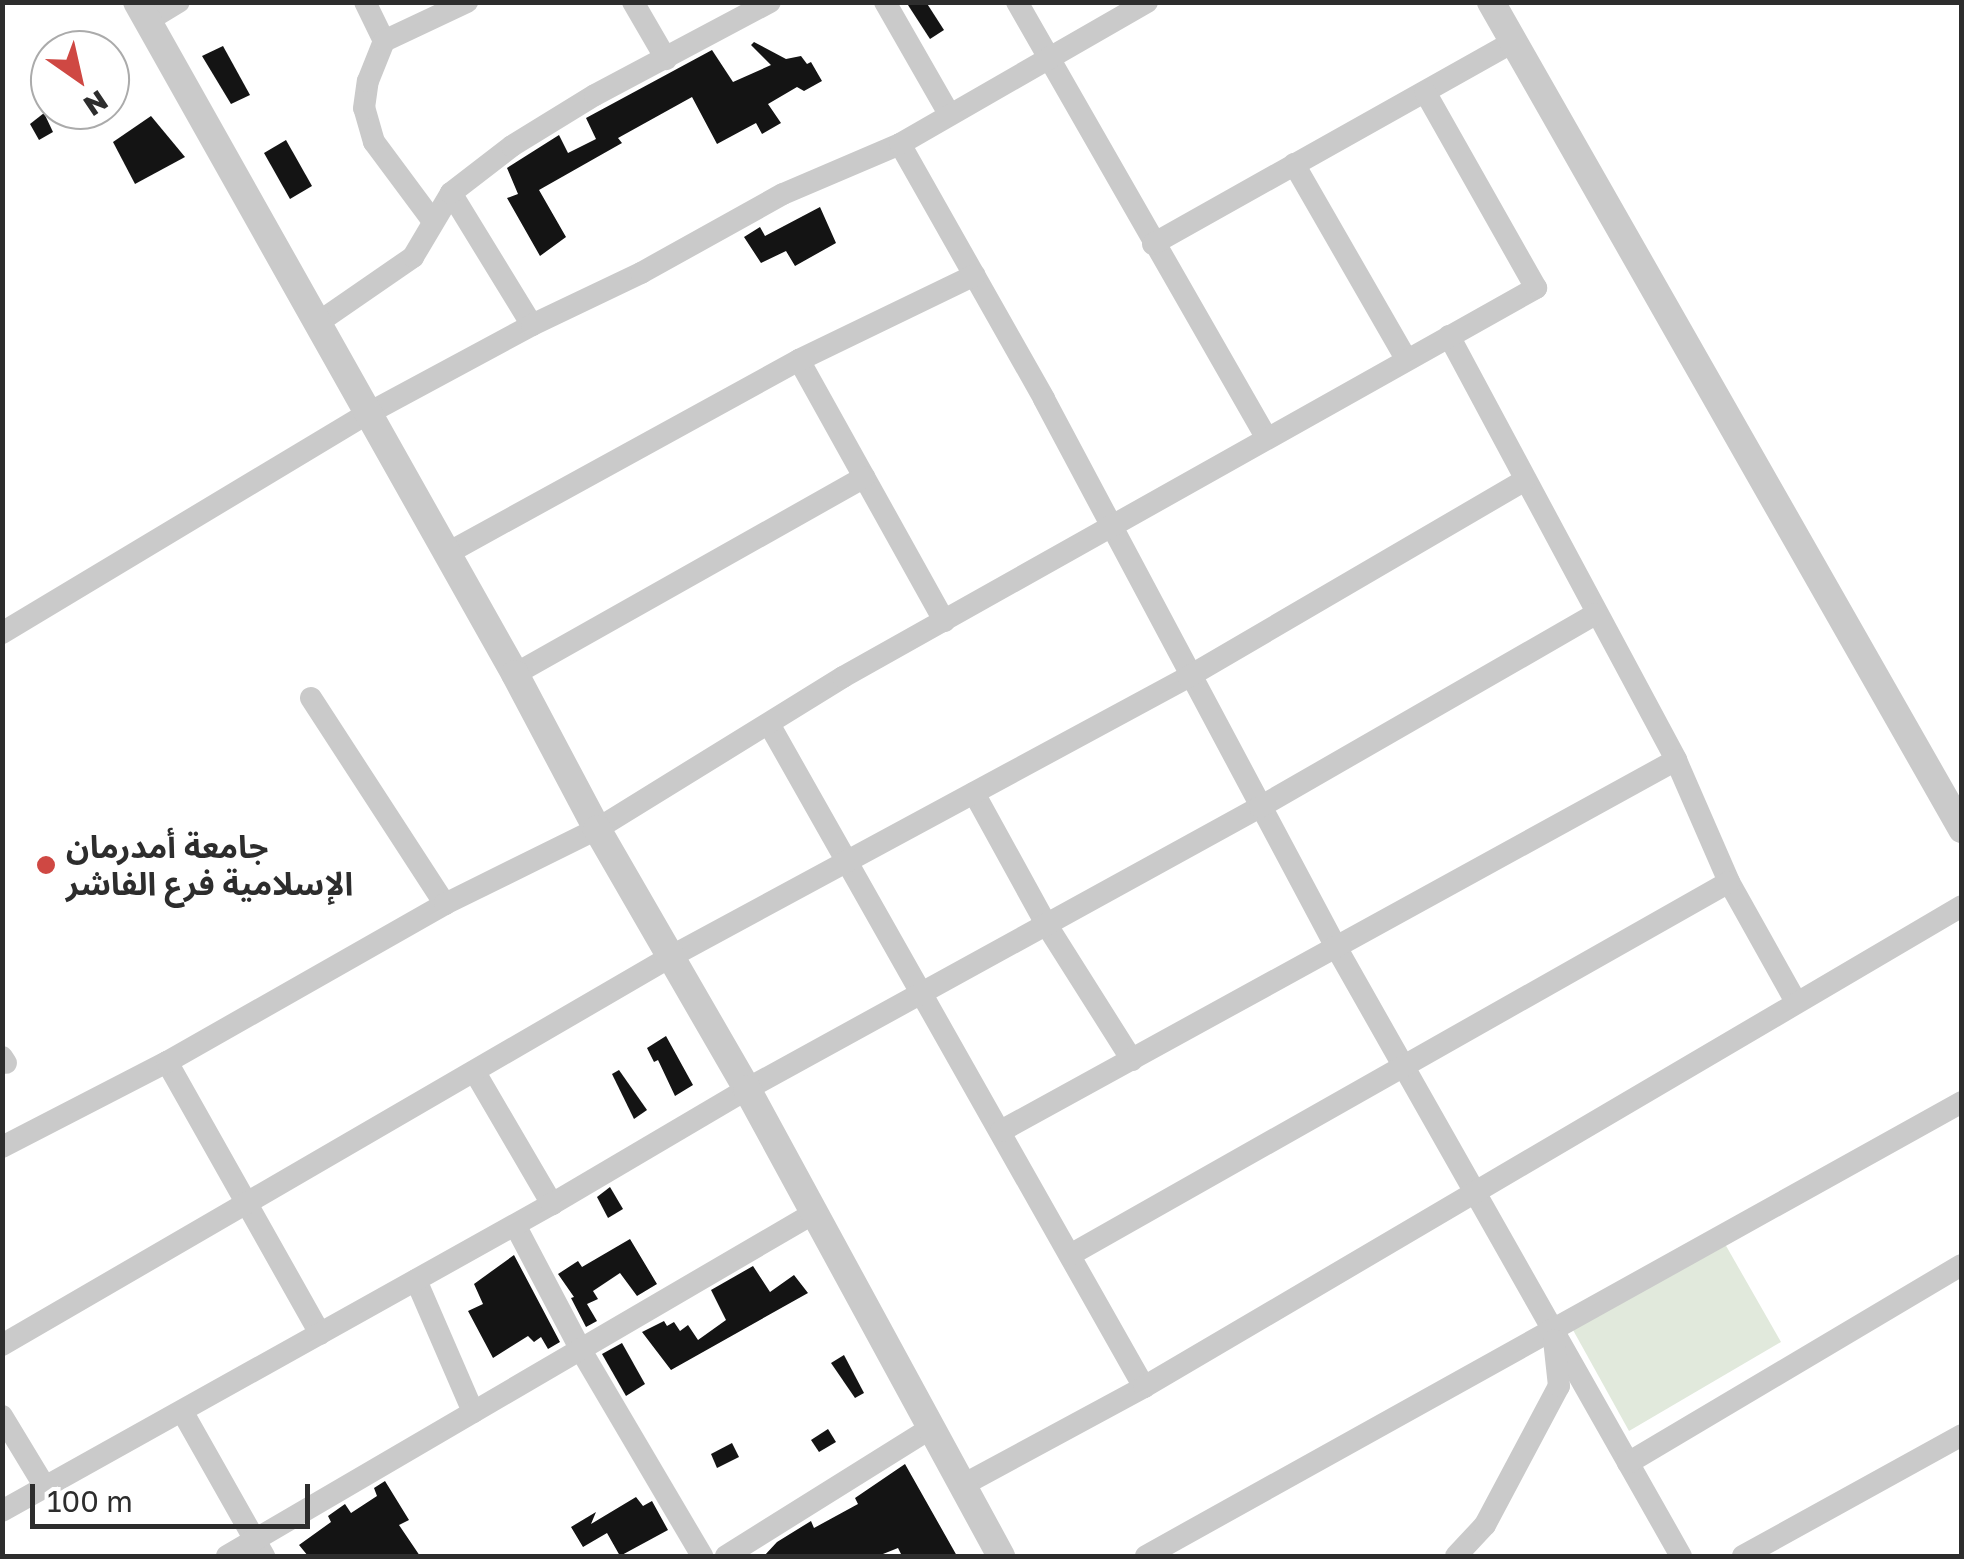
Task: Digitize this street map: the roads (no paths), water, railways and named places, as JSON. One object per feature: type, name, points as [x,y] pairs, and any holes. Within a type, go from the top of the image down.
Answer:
[{"type":"street","points":[[179,2],[142,12],[515,674],[597,829],[747,1089],[1000,1556]]},
{"type":"street","points":[[366,2],[384,41]]},
{"type":"street","points":[[432,220],[374,142],[364,108],[368,80],[384,41],[466,2]]},
{"type":"street","points":[[633,2],[666,58]]},
{"type":"street","points":[[316,324],[413,257],[432,220],[452,194],[512,146],[595,95],[770,2]]},
{"type":"street","points":[[885,2],[948,112]]},
{"type":"street","points":[[1017,2],[1266,437]]},
{"type":"street","points":[[2,633],[367,414],[532,325],[641,274],[783,194],[900,144],[948,112],[1050,60],[1148,2]]},
{"type":"street","points":[[1491,2],[1962,829]]},
{"type":"street","points":[[1154,244],[1513,42]]},
{"type":"street","points":[[2,1147],[167,1062],[445,904],[597,829],[1110,525],[1536,288],[1425,92]]},
{"type":"street","points":[[900,144],[975,275],[1336,947],[1681,1556]]},
{"type":"street","points":[[1294,164],[1406,358]]},
{"type":"street","points":[[452,194],[532,325]]},
{"type":"street","points":[[446,554],[799,360],[975,275]]},
{"type":"street","points":[[1450,336],[1594,614],[1676,760],[1729,882],[1796,1002]]},
{"type":"street","points":[[799,360],[944,621]]},
{"type":"street","points":[[515,674],[864,477]]},
{"type":"street","points":[[2,1345],[476,1074],[672,956],[850,863],[1188,676],[1524,480]]},
{"type":"street","points":[[2,1512],[552,1204],[747,1089],[1260,807],[1594,614]]},
{"type":"street","points":[[312,698],[445,904]]},
{"type":"street","points":[[769,724],[924,991],[1144,1387]]},
{"type":"street","points":[[1001,1131],[1676,760]]},
{"type":"street","points":[[974,793],[1046,924],[1132,1060]]},
{"type":"street","points":[[1070,1254],[1729,882]]},
{"type":"street","points":[[962,1486],[1144,1387],[1474,1189],[1962,906]]},
{"type":"street","points":[[167,1062],[320,1334]]},
{"type":"street","points":[[476,1074],[552,1204]]},
{"type":"street","points":[[1146,1556],[1962,1102]]},
{"type":"street","points":[[228,1556],[259,1548],[472,1412],[582,1352],[814,1213]]},
{"type":"street","points":[[515,1225],[582,1352],[702,1556]]},
{"type":"street","points":[[1628,1463],[1962,1265]]},
{"type":"street","points":[[416,1280],[472,1412]]},
{"type":"street","points":[[1456,1556],[1485,1524],[1559,1386],[1552,1330]]},
{"type":"street","points":[[182,1411],[259,1548]]},
{"type":"street","points":[[2,1416],[46,1488]]},
{"type":"street","points":[[726,1556],[930,1429]]},
{"type":"street","points":[[1742,1556],[1962,1435]]},
{"type":"place","name":"جامعة أمدرمان الإسلامية فرع الفاشر","points":[[46,865]]}]
